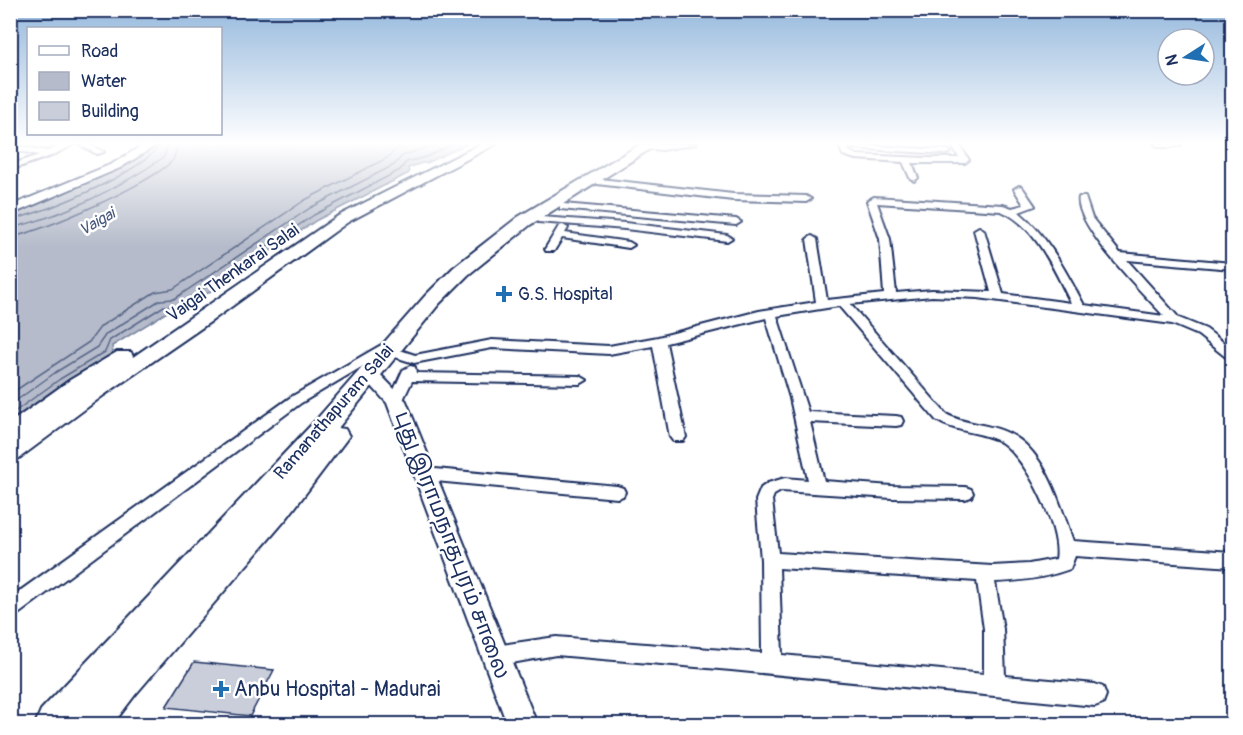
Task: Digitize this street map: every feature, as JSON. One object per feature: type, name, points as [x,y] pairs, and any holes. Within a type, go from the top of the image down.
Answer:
[{"type":"highway","name":"Ramanathapuram Salai","points":[[407,352],[432,300],[461,271],[524,221],[599,178]]},
{"type":"highway","name":"Ramanathapuram Salai","points":[[55,724],[374,377],[407,352],[445,299],[550,227],[606,178]]},
{"type":"highway","name":"Ramanathapuram Salai","points":[[89,724],[122,682],[276,510],[374,377]]},
{"type":"main road","name":"Vaigai Thenkarai Salai","points":[[10,434],[77,385],[168,329],[335,215],[409,178]]},
{"type":"main road","name":"Vaigai Thenkarai Salai","points":[[10,453],[343,219],[423,178]]},
{"type":"street","points":[[10,208],[77,178]]},
{"type":"street","points":[[10,208],[85,178]]},
{"type":"street","points":[[600,182],[741,198],[806,199]]},
{"type":"street","points":[[890,296],[885,239],[873,200],[1013,211],[1030,206],[1019,189]]},
{"type":"street","points":[[1082,199],[1087,218],[1097,233],[1174,321]]},
{"type":"street","points":[[1013,211],[1055,261],[1079,307]]},
{"type":"street","points":[[565,214],[736,222]]},
{"type":"street","points":[[565,214],[596,223],[727,238]]},
{"type":"street","points":[[589,239],[596,223]]},
{"type":"street","points":[[549,249],[550,227],[589,239],[629,245]]},
{"type":"street","points":[[979,230],[998,297]]},
{"type":"street","points":[[812,239],[822,305]]},
{"type":"street","points":[[1119,256],[1233,266]]},
{"type":"street","points":[[10,609],[296,400],[407,352],[492,344],[609,350],[659,341],[712,326],[770,314],[842,302],[933,293],[998,297],[1174,321],[1202,332],[1233,355]]},
{"type":"street","points":[[770,560],[829,566],[984,573],[1047,570],[1064,564],[1068,548],[1030,459],[1019,446],[1009,438],[993,432],[958,426],[941,417],[842,302]]},
{"type":"street","points":[[770,314],[783,347],[817,485]]},
{"type":"street","points":[[659,341],[678,436]]},
{"type":"street","points":[[407,352],[580,380]]},
{"type":"street","points":[[396,401],[407,352]]},
{"type":"street","name":"புது இராமநாதபுரம் சாலை","points":[[374,377],[396,401],[522,724]]},
{"type":"street","points":[[802,417],[896,421]]},
{"type":"street","points":[[425,474],[616,492]]},
{"type":"street","points":[[772,664],[770,560],[765,492],[772,487],[785,484],[892,492],[965,493]]},
{"type":"street","points":[[1068,548],[1233,559]]},
{"type":"street","points":[[984,573],[991,598],[996,648],[994,685]]},
{"type":"street","points":[[495,657],[556,646],[1095,695]]},
{"type":"water","name":"Vaigai","points":[[96,178],[399,178],[317,220],[175,315],[167,312],[112,346],[113,354],[63,384],[11,422],[11,215]]},
{"type":"building","name":"Anbu Hospital - Madurai","points":[[194,662],[274,670],[250,716],[166,707]]},
{"type":"place","name":"G.S. Hospital","points":[[504,294]]},
{"type":"place","name":"Anbu Hospital - Madurai","points":[[221,689]]}]
